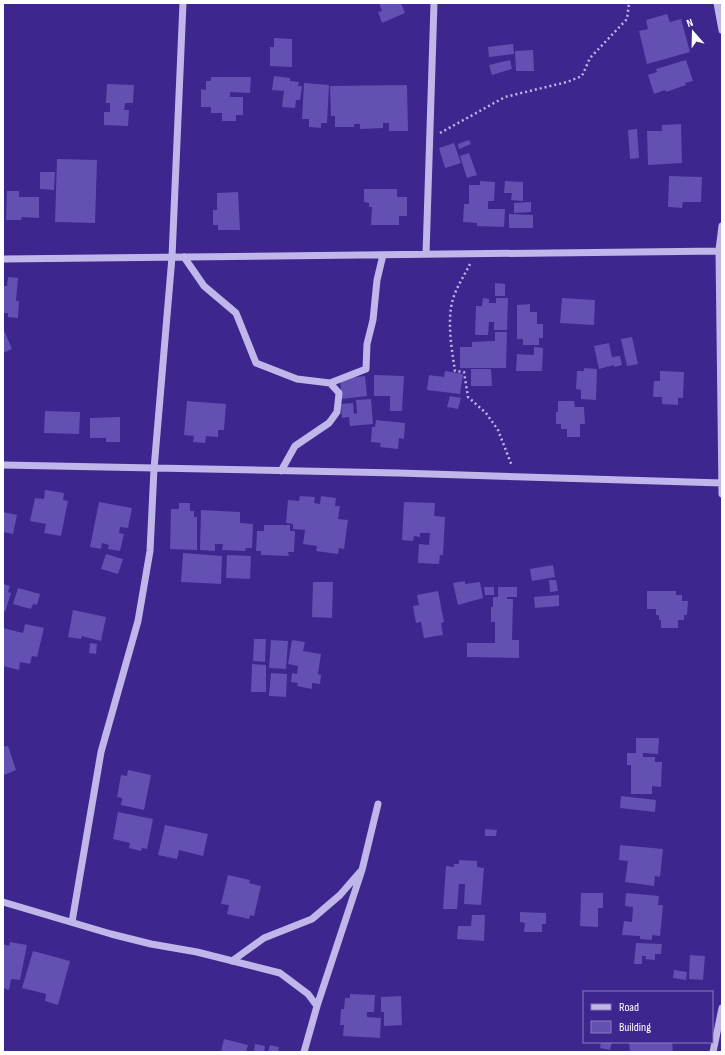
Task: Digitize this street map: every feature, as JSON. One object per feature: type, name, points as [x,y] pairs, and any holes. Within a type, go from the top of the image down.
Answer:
[{"type":"street","points":[[72,922],[101,752],[138,620],[150,551],[154,469],[172,258],[182,3]]},
{"type":"street","points":[[426,254],[434,3]]},
{"type":"street","points":[[717,3],[722,30]]},
{"type":"street","points":[[722,226],[720,251],[722,494]]},
{"type":"street","points":[[3,259],[720,251]]},
{"type":"street","points":[[184,257],[204,286],[236,313],[256,363],[297,379],[330,382],[366,369],[367,344],[373,320],[377,280],[383,255]]},
{"type":"street","points":[[281,471],[295,446],[329,423],[337,412],[339,393],[330,382]]},
{"type":"street","points":[[3,465],[722,483]]},
{"type":"street","points":[[304,1052],[317,1006],[362,870],[378,804]]},
{"type":"street","points":[[232,961],[264,938],[312,920],[340,895],[362,870]]},
{"type":"street","points":[[3,902],[151,944],[196,952],[280,973],[308,994],[317,1006]]},
{"type":"street","points":[[713,1052],[722,1008]]},
{"type":"path","points":[[430,140],[505,96],[567,82],[582,76],[590,58],[626,19],[628,3]]},
{"type":"path","points":[[476,253],[457,290],[451,308],[452,353],[455,371],[464,372],[468,397],[486,413],[498,430],[516,477]]},
{"type":"building","points":[[379,3],[401,3],[405,13],[382,23],[378,12],[382,11]]},
{"type":"building","points":[[667,14],[670,22],[681,19],[690,52],[647,64],[639,31],[648,29],[646,20]]},
{"type":"building","points":[[274,38],[292,39],[292,67],[270,66],[270,47],[274,47]]},
{"type":"building","points":[[513,44],[514,54],[489,57],[488,47]]},
{"type":"building","points":[[533,50],[534,71],[516,71],[515,51]]},
{"type":"building","points":[[510,60],[512,69],[492,75],[489,65]]},
{"type":"building","points":[[686,60],[693,81],[666,92],[665,90],[654,94],[648,75],[657,72],[656,69]]},
{"type":"building","points":[[274,76],[290,78],[290,81],[299,82],[298,86],[302,86],[300,100],[296,100],[295,108],[282,107],[284,91],[272,90]]},
{"type":"building","points":[[211,77],[251,77],[250,93],[230,92],[230,97],[243,97],[243,115],[236,115],[236,121],[222,121],[222,113],[211,113],[211,107],[201,107],[201,89],[206,90],[206,81],[211,81]]},
{"type":"building","points":[[304,83],[329,85],[327,123],[321,123],[321,128],[309,127],[309,119],[302,119]]},
{"type":"building","points":[[107,84],[134,85],[133,103],[125,103],[124,110],[129,110],[128,126],[104,125],[104,112],[110,112],[110,103],[106,103]]},
{"type":"building","points":[[407,85],[408,131],[389,131],[389,123],[383,123],[383,128],[360,129],[360,124],[354,124],[354,127],[335,127],[335,116],[331,116],[330,86]]},
{"type":"building","points":[[681,124],[682,163],[648,165],[647,131],[662,131],[662,125]]},
{"type":"building","points":[[637,129],[639,158],[630,159],[628,130]]},
{"type":"building","points":[[469,140],[471,144],[459,149],[458,144]]},
{"type":"building","points":[[454,143],[461,163],[445,168],[439,148]]},
{"type":"building","points":[[469,153],[477,175],[467,178],[460,156]]},
{"type":"building","points":[[57,159],[97,160],[95,223],[55,222]]},
{"type":"building","points":[[40,172],[55,172],[54,190],[40,189]]},
{"type":"building","points":[[669,176],[702,177],[701,202],[683,202],[682,208],[668,207]]},
{"type":"building","points":[[480,181],[495,182],[494,201],[488,201],[488,209],[505,209],[504,227],[477,226],[477,223],[463,222],[464,204],[469,204],[469,185],[480,185]]},
{"type":"building","points":[[505,181],[523,182],[523,201],[511,200],[512,193],[504,193]]},
{"type":"building","points":[[364,189],[397,189],[397,197],[407,197],[407,216],[399,216],[399,225],[371,225],[372,207],[369,207],[369,203],[364,202]]},
{"type":"building","points":[[7,191],[19,191],[19,197],[39,197],[39,218],[22,217],[21,220],[6,220]]},
{"type":"building","points":[[238,192],[240,230],[218,230],[218,225],[213,225],[213,210],[217,210],[217,193]]},
{"type":"building","points":[[531,202],[531,212],[514,213],[514,203]]},
{"type":"building","points":[[509,214],[533,215],[533,228],[509,228]]},
{"type":"building","points":[[8,277],[18,278],[16,301],[19,301],[18,318],[8,317],[8,313],[3,313],[3,286],[7,286]]},
{"type":"building","points":[[495,283],[505,284],[505,296],[495,296]]},
{"type":"building","points":[[483,298],[489,299],[489,303],[496,303],[496,298],[508,298],[507,330],[494,330],[494,322],[489,322],[488,335],[475,335],[476,306],[482,306]]},
{"type":"building","points":[[562,298],[595,300],[594,325],[560,323]]},
{"type":"building","points":[[530,304],[530,312],[537,312],[537,324],[543,324],[543,338],[539,338],[539,345],[523,345],[523,339],[517,339],[517,305]]},
{"type":"building","points":[[3,328],[12,349],[3,353]]},
{"type":"building","points":[[495,332],[507,332],[506,368],[460,368],[460,347],[472,347],[472,342],[495,341]]},
{"type":"building","points":[[632,337],[638,364],[627,366],[621,339]]},
{"type":"building","points":[[609,343],[612,357],[620,356],[622,365],[614,367],[614,365],[599,369],[594,346]]},
{"type":"building","points":[[534,347],[543,348],[542,371],[516,371],[517,354],[534,355]]},
{"type":"building","points":[[584,368],[597,369],[596,400],[581,399],[581,390],[576,389],[577,371],[584,371]]},
{"type":"building","points":[[471,369],[491,369],[492,386],[471,386]]},
{"type":"building","points":[[445,371],[463,374],[460,394],[427,390],[429,375],[444,377]]},
{"type":"building","points":[[660,371],[684,372],[683,398],[678,398],[678,405],[662,404],[662,397],[653,397],[654,381],[660,381]]},
{"type":"building","points":[[374,375],[404,376],[402,411],[390,411],[390,396],[374,396]]},
{"type":"building","points":[[365,376],[367,396],[342,399],[340,379]]},
{"type":"building","points":[[450,396],[461,398],[458,409],[447,407]]},
{"type":"building","points":[[371,399],[373,424],[350,426],[349,417],[342,418],[341,404],[353,403],[354,414],[357,413],[356,400]]},
{"type":"building","points":[[187,401],[226,404],[224,430],[218,430],[218,437],[206,436],[205,443],[193,442],[194,436],[184,435]]},
{"type":"building","points":[[558,401],[574,401],[575,407],[584,407],[585,424],[580,424],[580,437],[567,437],[567,429],[561,429],[561,424],[556,424]]},
{"type":"building","points":[[45,411],[80,412],[79,434],[44,433]]},
{"type":"building","points":[[120,417],[120,442],[106,442],[106,438],[90,438],[90,418]]},
{"type":"building","points":[[376,420],[405,423],[404,439],[399,438],[398,449],[380,447],[381,443],[371,442],[372,427],[375,427]]},
{"type":"building","points":[[45,490],[64,493],[63,500],[68,501],[61,536],[44,533],[46,524],[30,521],[35,498],[44,499]]},
{"type":"building","points":[[300,496],[315,497],[314,503],[320,504],[321,496],[336,498],[335,506],[340,506],[338,519],[348,520],[344,549],[339,548],[338,554],[316,551],[317,546],[303,544],[305,530],[293,529],[293,524],[286,523],[288,500],[299,501]]},
{"type":"building","points":[[99,502],[132,508],[128,528],[120,527],[119,533],[124,534],[120,551],[108,549],[109,545],[102,543],[101,549],[90,547]]},
{"type":"building","points":[[404,502],[435,503],[434,516],[445,517],[443,555],[440,555],[439,564],[418,563],[419,544],[429,545],[430,533],[420,533],[420,537],[414,536],[413,541],[402,540]]},
{"type":"building","points":[[179,503],[190,503],[190,511],[194,511],[194,517],[197,517],[197,550],[170,549],[171,509],[179,509]]},
{"type":"building","points":[[201,510],[240,512],[240,523],[253,524],[252,548],[246,548],[245,551],[222,550],[223,544],[215,544],[215,551],[200,550]]},
{"type":"building","points":[[3,512],[17,515],[13,534],[3,532]]},
{"type":"building","points":[[264,525],[290,525],[290,531],[295,531],[294,552],[288,552],[289,556],[261,555],[261,551],[256,551],[257,531],[264,531]]},
{"type":"building","points":[[183,553],[222,556],[221,584],[181,582]]},
{"type":"building","points":[[106,554],[123,559],[118,574],[101,569]]},
{"type":"building","points":[[227,555],[251,556],[250,579],[226,578]]},
{"type":"building","points":[[553,565],[555,577],[532,581],[530,569]]},
{"type":"building","points":[[549,580],[556,580],[558,591],[550,592]]},
{"type":"building","points":[[465,581],[465,584],[480,582],[483,598],[458,605],[453,583]]},
{"type":"building","points":[[313,582],[333,582],[332,618],[312,617]]},
{"type":"building","points":[[3,584],[10,586],[8,592],[11,593],[5,612],[3,611]]},
{"type":"building","points":[[484,587],[494,587],[494,595],[485,595]]},
{"type":"building","points":[[498,587],[517,587],[517,597],[507,597],[507,599],[513,599],[512,640],[519,640],[519,658],[467,657],[467,643],[495,643],[495,622],[491,622],[491,607],[493,607],[493,597],[498,597]]},
{"type":"building","points":[[18,588],[40,594],[37,605],[33,604],[31,609],[13,604]]},
{"type":"building","points":[[438,591],[444,622],[441,623],[443,635],[424,638],[421,622],[416,623],[413,606],[419,605],[417,595]]},
{"type":"building","points":[[647,591],[676,591],[676,595],[682,595],[682,601],[688,601],[687,615],[684,615],[684,620],[678,620],[678,628],[661,628],[661,620],[659,620],[659,615],[656,615],[656,609],[647,609]]},
{"type":"building","points":[[559,595],[559,606],[535,608],[534,597]]},
{"type":"building","points":[[73,610],[106,617],[101,641],[82,636],[81,639],[68,637]]},
{"type":"building","points":[[25,624],[44,628],[37,657],[32,656],[30,664],[20,662],[19,670],[3,666],[3,628],[23,633]]},
{"type":"building","points":[[254,639],[266,639],[265,662],[253,661]]},
{"type":"building","points":[[271,640],[288,641],[286,669],[269,668]]},
{"type":"building","points":[[292,640],[305,642],[303,651],[321,654],[318,674],[321,675],[320,684],[312,683],[312,689],[297,686],[298,683],[291,682],[292,673],[297,674],[298,666],[288,664]]},
{"type":"building","points":[[90,643],[97,644],[96,654],[89,653]]},
{"type":"building","points":[[252,664],[266,665],[266,692],[251,692]]},
{"type":"building","points":[[271,673],[287,674],[286,697],[269,696]]},
{"type":"building","points":[[636,738],[659,738],[658,754],[643,753],[643,757],[655,757],[655,762],[662,762],[661,787],[652,786],[652,794],[631,794],[631,765],[627,765],[627,753],[636,753]]},
{"type":"building","points":[[8,746],[16,770],[4,775],[3,747]]},
{"type":"building","points":[[128,770],[151,775],[144,810],[121,805],[122,798],[117,797],[121,775],[127,776]]},
{"type":"building","points":[[621,796],[656,800],[655,812],[620,808]]},
{"type":"building","points":[[118,812],[153,819],[147,849],[142,848],[141,851],[129,848],[130,843],[113,839]]},
{"type":"building","points":[[165,825],[208,834],[203,856],[179,850],[177,859],[158,855]]},
{"type":"building","points":[[485,829],[497,830],[496,836],[485,836]]},
{"type":"building","points":[[620,845],[663,849],[660,877],[655,876],[654,886],[625,882],[628,861],[619,860]]},
{"type":"building","points":[[459,860],[477,861],[477,867],[484,868],[481,905],[464,904],[465,884],[459,884],[457,909],[443,909],[446,866],[454,867],[454,864],[459,864]]},
{"type":"building","points":[[228,875],[250,880],[249,883],[261,886],[254,916],[250,915],[249,919],[227,914],[229,905],[221,904]]},
{"type":"building","points":[[581,893],[603,893],[603,908],[598,908],[598,927],[580,926]]},
{"type":"building","points":[[626,893],[659,896],[658,905],[663,905],[660,936],[652,935],[652,940],[640,939],[640,936],[622,935],[624,921],[632,922],[633,907],[625,906]]},
{"type":"building","points":[[520,912],[546,913],[546,924],[542,924],[542,932],[524,932],[525,923],[520,922]]},
{"type":"building","points":[[472,915],[485,915],[484,941],[457,939],[458,926],[471,926]]},
{"type":"building","points":[[10,942],[27,945],[20,980],[11,979],[9,990],[3,988],[3,944],[9,946]]},
{"type":"building","points":[[636,943],[662,944],[661,954],[655,954],[655,960],[645,959],[646,956],[642,956],[642,964],[634,964]]},
{"type":"building","points":[[33,951],[70,961],[58,1005],[45,1001],[46,994],[22,988]]},
{"type":"building","points":[[690,955],[705,956],[703,980],[689,979]]},
{"type":"building","points":[[674,970],[687,972],[686,980],[673,978]]},
{"type":"building","points":[[350,994],[375,995],[374,1012],[367,1012],[367,1017],[381,1018],[380,1038],[343,1036],[344,1025],[340,1025],[341,1009],[344,1009],[345,998],[350,998]]},
{"type":"building","points":[[401,996],[402,1025],[384,1026],[384,1012],[381,1012],[381,997]]},
{"type":"building","points":[[224,1039],[248,1045],[246,1052],[221,1052]]},
{"type":"building","points":[[601,1043],[612,1043],[610,1050],[600,1048]]},
{"type":"building","points":[[629,1043],[672,1043],[673,1052],[630,1052]]},
{"type":"building","points":[[255,1044],[265,1046],[264,1052],[254,1052]]},
{"type":"building","points":[[270,1045],[279,1047],[278,1052],[268,1052]]}]
